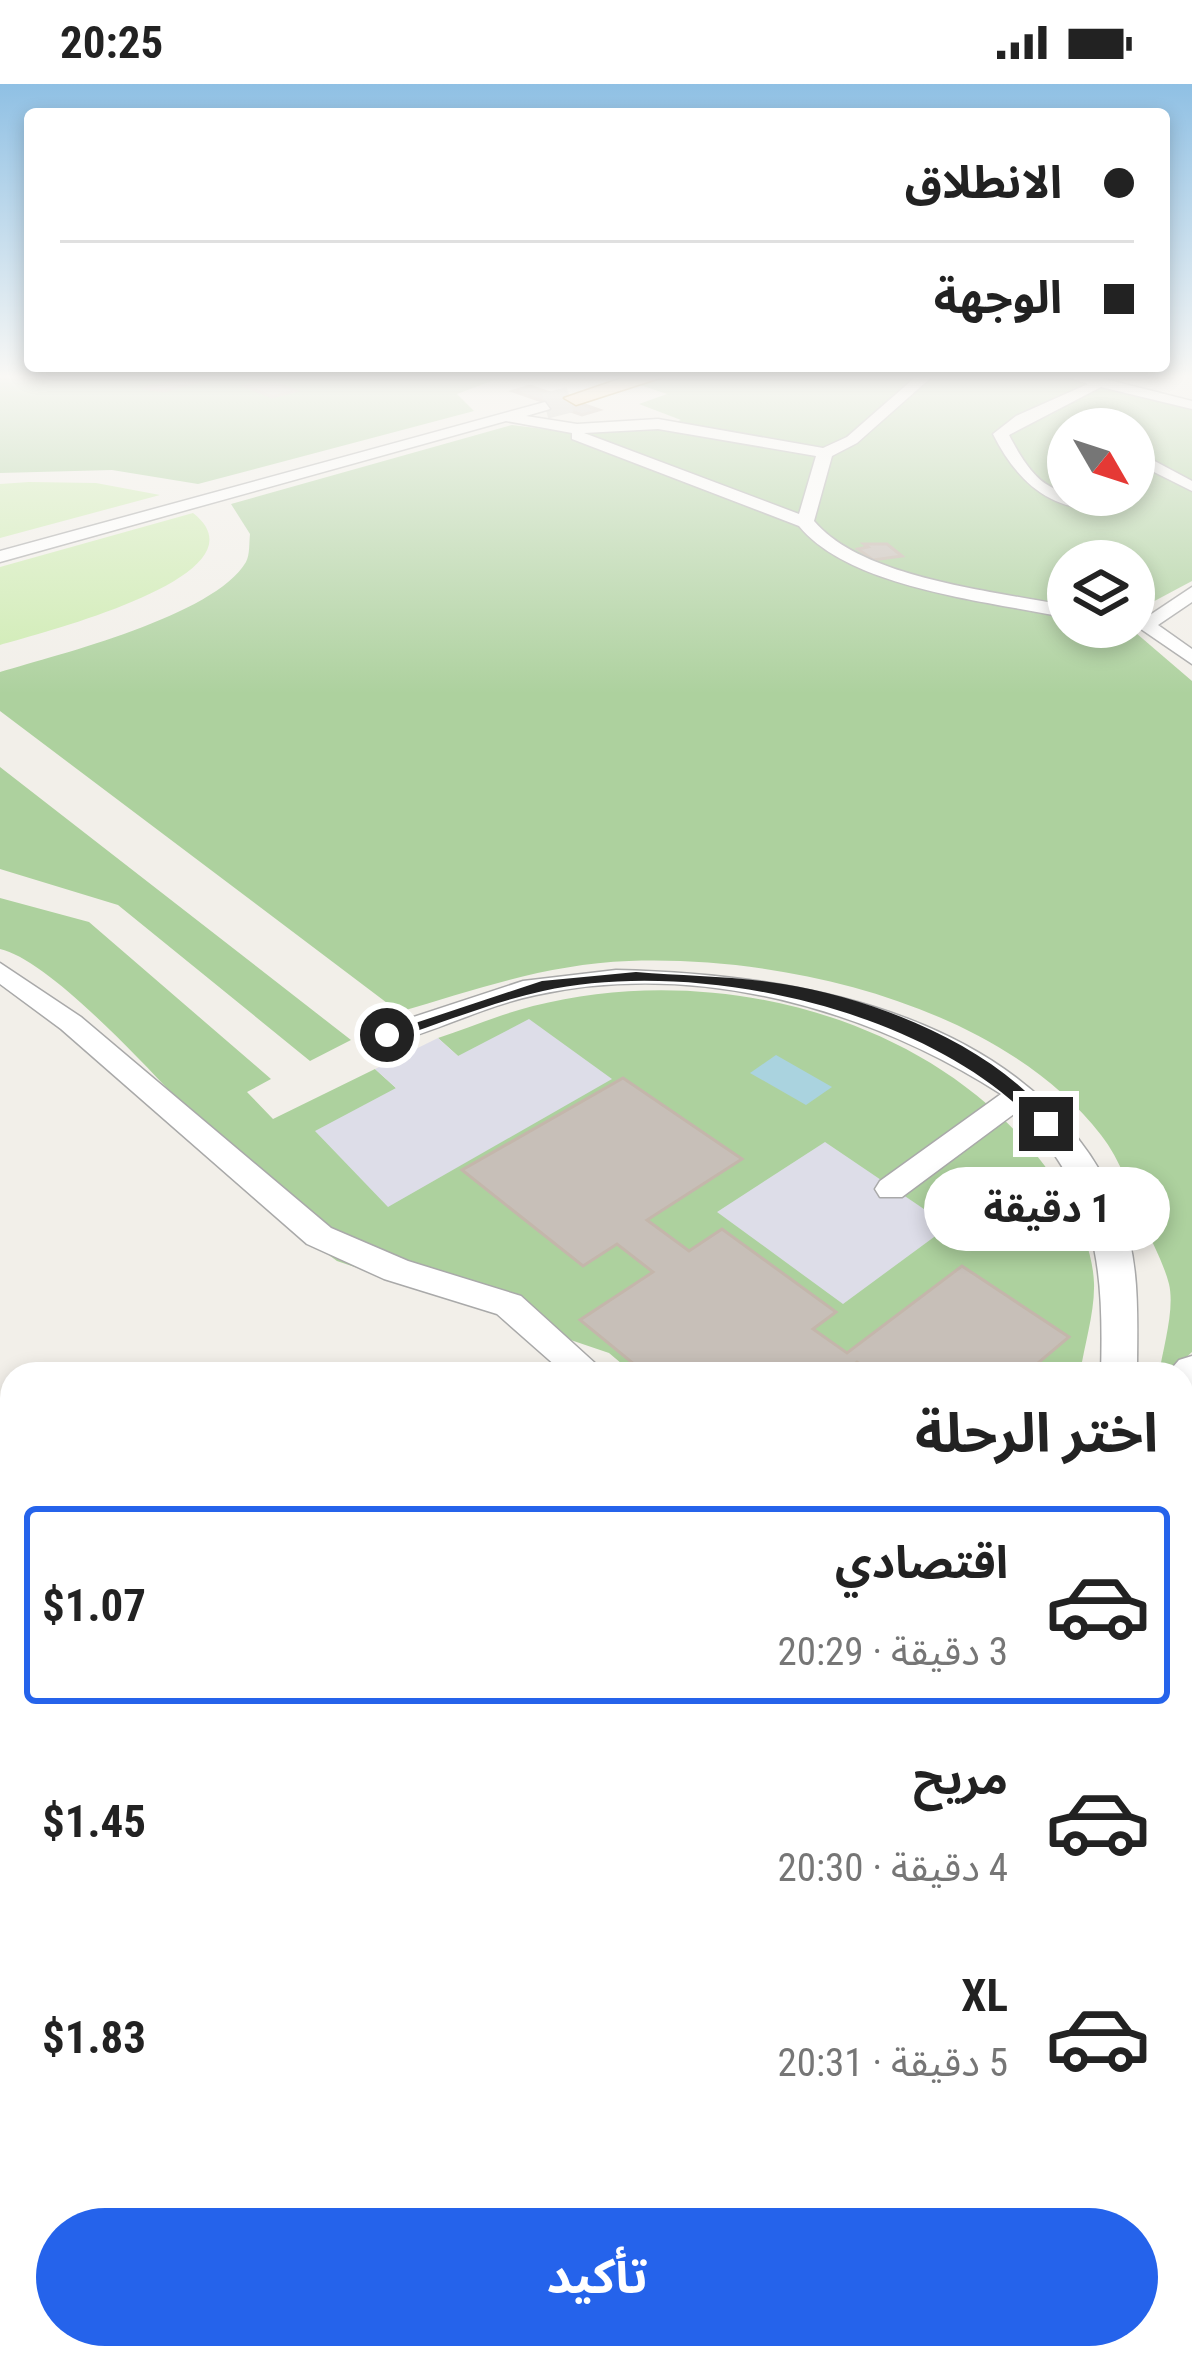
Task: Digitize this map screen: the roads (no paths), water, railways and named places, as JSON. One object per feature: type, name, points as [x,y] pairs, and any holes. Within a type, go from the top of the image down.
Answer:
[{"type":"street","points":[[0,553],[264,481]]},
{"type":"street","points":[[696,481],[806,522],[826,547],[909,578],[1047,608]]},
{"type":"street","points":[[806,522],[817,481]]},
{"type":"street","points":[[1155,615],[1192,593]]},
{"type":"street","points":[[1155,634],[1192,658]]},
{"type":"street","points":[[0,970],[71,1023],[319,1236],[396,1270],[509,1305],[575,1362]]},
{"type":"street","points":[[387,1035],[542,986],[636,977],[782,988],[853,1007],[953,1049],[1020,1095],[1072,1152],[1103,1209],[1120,1287],[1119,1362]]},
{"type":"street","points":[[891,1189],[1020,1095]]},
{"type":"water","points":[[776,1055],[832,1087],[806,1105],[750,1073]]}]
